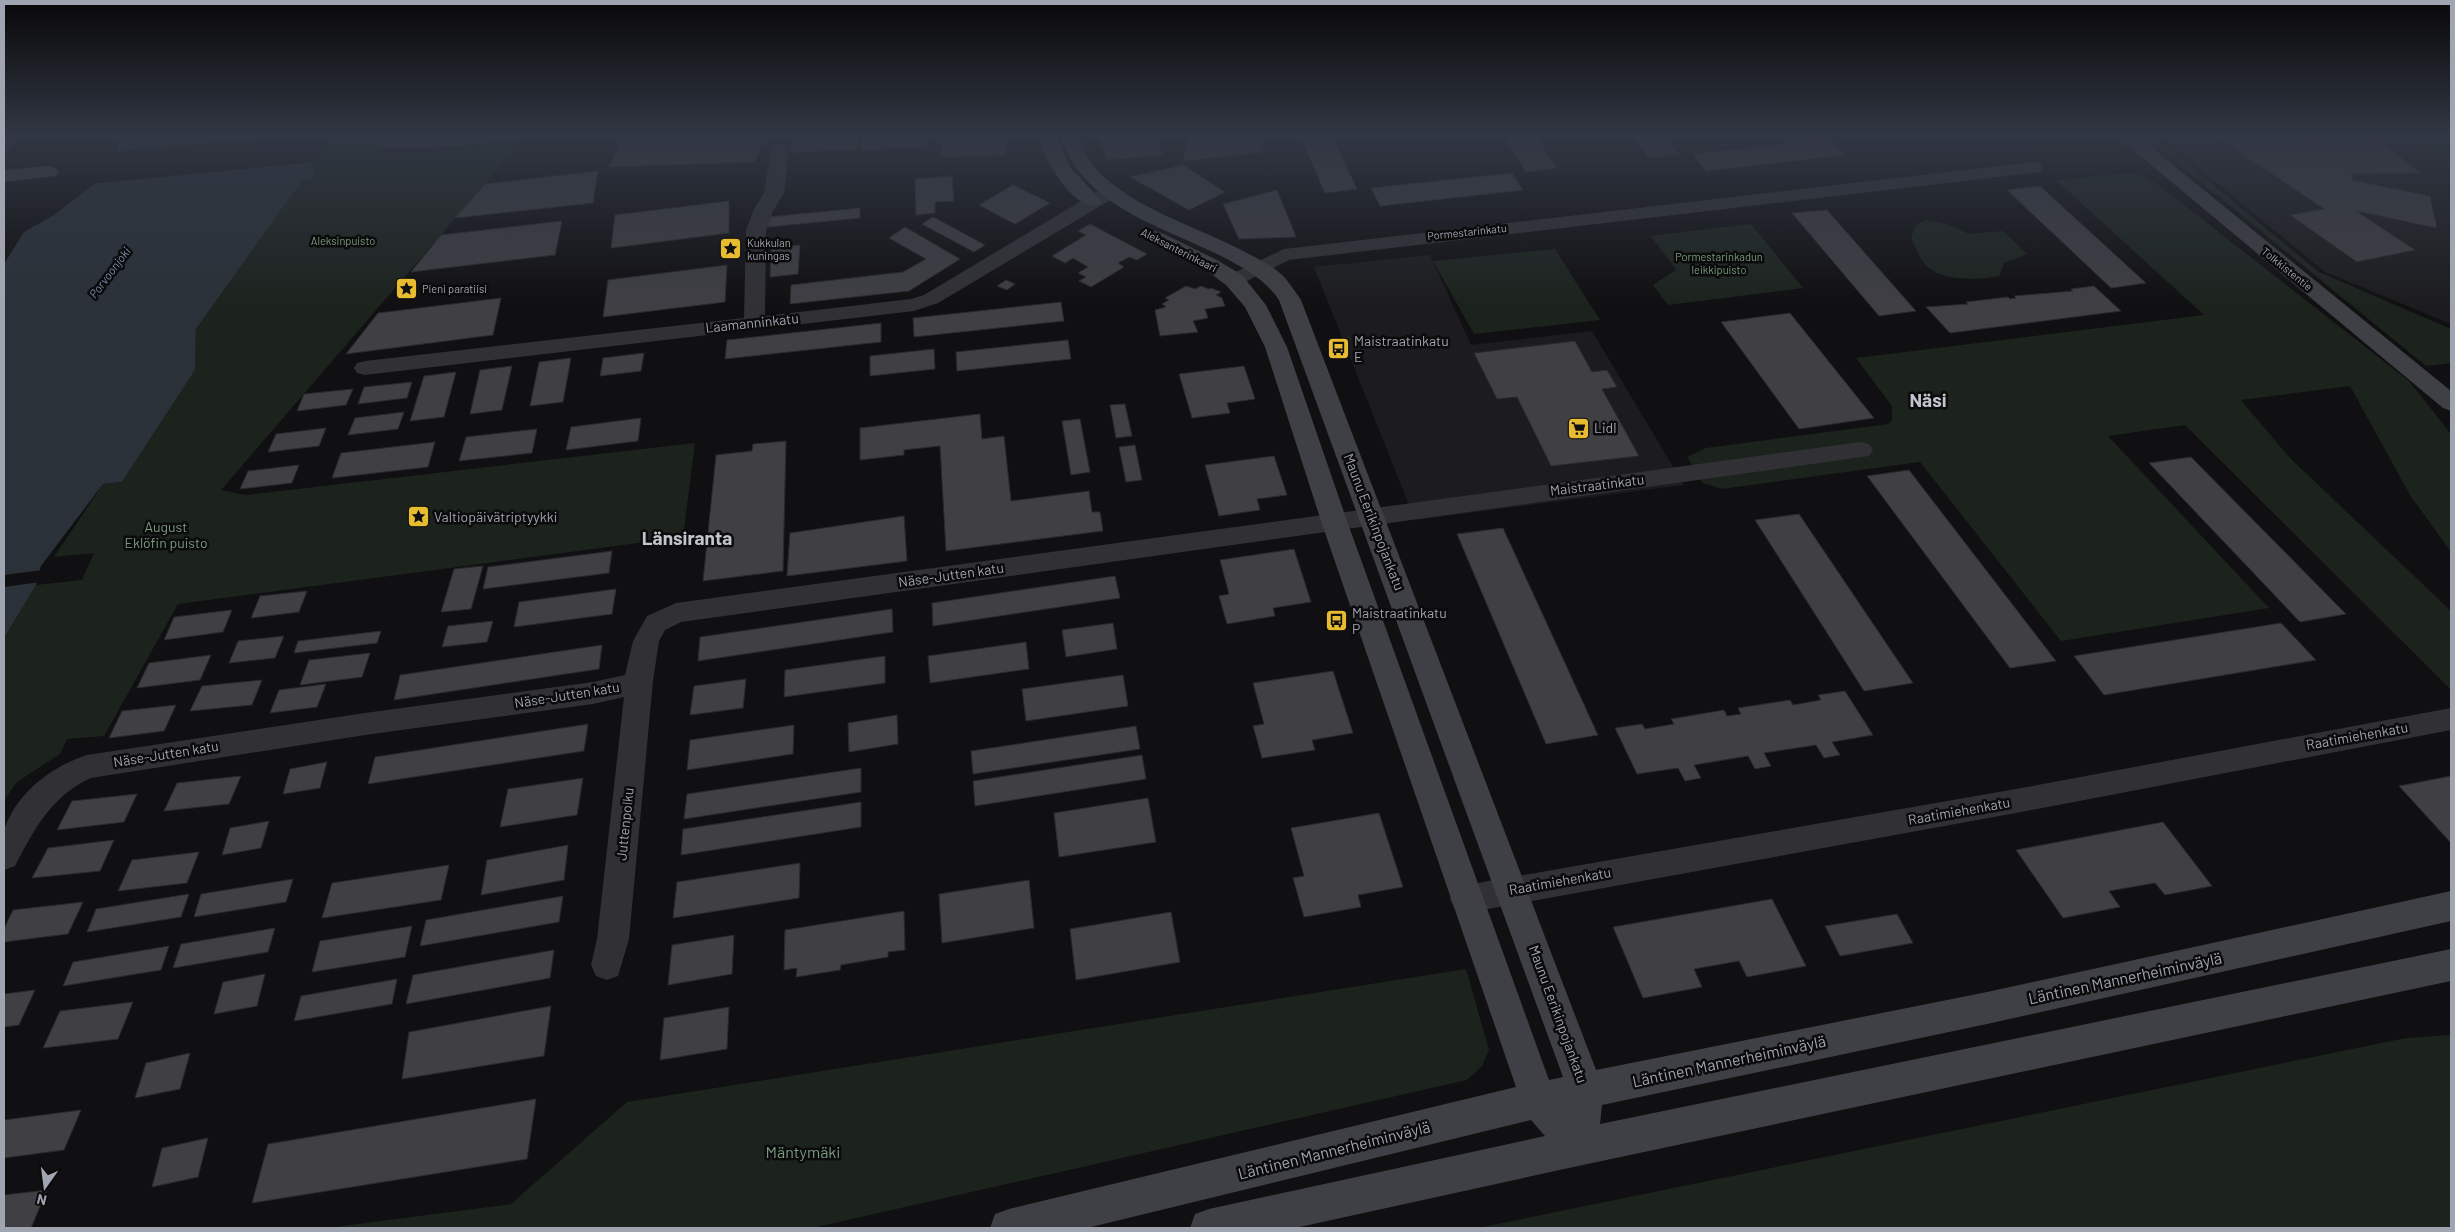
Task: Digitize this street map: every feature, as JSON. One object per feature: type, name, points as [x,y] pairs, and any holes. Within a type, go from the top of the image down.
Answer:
[{"type":"street","points":[[754,323],[756,231],[763,211],[774,191]]},
{"type":"street","name":"Aleksanterinkaari","points":[[1093,191],[1125,221],[1210,264],[1234,280]]},
{"type":"street","name":"Aleksanterinkaari","points":[[1098,191],[1101,197],[1132,206],[1260,269]]},
{"type":"street","name":"Pormestarinkatu","points":[[1234,280],[1260,269],[1284,255],[1829,191]]},
{"type":"street","name":"Tolkkistentie","points":[[2193,191],[2451,403]]},
{"type":"street","name":"Laamanninkatu","points":[[365,368],[914,305],[931,299],[1101,197]]},
{"type":"street","name":"Maunu Eerikinpojankatu","points":[[1260,269],[1276,282],[1290,300],[1586,1090],[1578,1146]]},
{"type":"street","points":[[1234,280],[1254,306],[1276,347],[1334,521],[1538,1100],[1578,1146]]},
{"type":"street","name":"Maistraatinkatu","points":[[1334,521],[1861,450]]},
{"type":"street","name":"Näse-Jutten katu","points":[[4,856],[31,808],[43,792],[71,773],[87,766],[365,724],[593,693],[630,686],[639,681],[646,641],[656,623],[676,612],[1334,521]]},
{"type":"street","name":"Juttenpolku","points":[[607,966],[613,940],[639,681]]},
{"type":"street","name":"Raatimiehenkatu","points":[[1466,899],[1512,889],[1980,807],[2451,719]]},
{"type":"street","name":"Läntinen Mannerheiminväylä","points":[[1009,1228],[1538,1100],[1987,1008],[2451,906]]},
{"type":"street","points":[[1209,1228],[1578,1146],[2451,965]]},
{"type":"shaded area","points":[[2227,191],[2451,191],[2451,324],[2325,272]]},
{"type":"shaded area","points":[[1430,255],[1471,345],[1592,331],[1684,485],[1415,520],[1314,267]]},
{"type":"green space","name":"August Eklöfin puisto","points":[[294,191],[478,191],[221,490],[245,495],[695,443],[683,537],[178,604],[104,736],[67,739],[60,754],[17,782],[4,800],[4,638],[36,585],[82,580],[94,553],[54,557],[103,484],[122,482],[195,370],[196,329]]},
{"type":"green space","points":[[2069,191],[2167,191],[2409,381],[2451,434],[2451,552],[2410,495],[2350,386],[2241,400],[2290,458],[2451,611],[2451,690],[2185,425],[2108,436],[2269,608],[2061,641],[1920,462],[1722,489],[1703,483],[1687,457],[1706,448],[1888,424],[1892,420],[1892,406],[1856,358],[2204,315]]},
{"type":"green space","points":[[2212,191],[2221,191],[2319,272],[2451,329],[2451,363],[2426,366]]},
{"type":"green space","points":[[1925,220],[1946,224],[1969,234],[2003,231],[2027,254],[2004,263],[1999,276],[1970,279],[1939,274],[1922,261],[1911,238],[1916,225]]},
{"type":"green space","name":"Pormestarinkadun leikkipuisto","points":[[1751,224],[1803,288],[1668,305],[1653,285],[1676,270],[1651,236]]},
{"type":"green space","points":[[1555,249],[1600,320],[1474,334],[1433,261]]},
{"type":"green space","name":"Mäntymäki","points":[[1466,969],[1489,1050],[1482,1066],[1467,1080],[812,1228],[327,1228],[511,1204],[627,1102]]},
{"type":"green space","points":[[2451,1035],[2451,1228],[1478,1228],[2406,1038]]},
{"type":"water","name":"Porvoonjoki","points":[[85,191],[294,191],[196,329],[195,370],[122,482],[103,484],[41,566],[36,585],[4,638],[4,264],[24,232],[54,215]]},
{"type":"pier","points":[[43,570],[40,582],[4,587],[4,575]]},
{"type":"building","points":[[478,191],[595,191],[593,203],[455,218]]},
{"type":"building","points":[[915,191],[953,191],[954,201],[935,202],[935,213],[916,215]]},
{"type":"building","points":[[1002,191],[1026,191],[1050,203],[1015,224],[979,205]]},
{"type":"building","points":[[1156,191],[1225,192],[1189,210]]},
{"type":"building","points":[[1278,191],[1296,237],[1239,239],[1223,204]]},
{"type":"building","points":[[1373,191],[1510,191],[1380,206]]},
{"type":"building","points":[[2009,191],[2046,191],[2146,283],[2111,288]]},
{"type":"building","points":[[2298,191],[2408,191],[2430,196],[2437,228],[2356,211],[2415,250],[2357,262],[2290,215],[2324,209]]},
{"type":"building","points":[[729,201],[729,233],[611,248],[615,215]]},
{"type":"building","points":[[860,208],[860,218],[768,227],[769,217]]},
{"type":"building","points":[[1827,210],[1916,311],[1879,316],[1792,213]]},
{"type":"building","points":[[933,217],[985,245],[974,252],[922,224]]},
{"type":"building","points":[[562,221],[555,255],[411,272],[441,235]]},
{"type":"building","points":[[1090,224],[1147,254],[1137,260],[1129,257],[1118,263],[1124,267],[1091,287],[1079,281],[1086,277],[1078,273],[1088,267],[1073,258],[1065,263],[1052,256],[1086,235],[1078,231]]},
{"type":"building","points":[[905,227],[960,259],[909,291],[790,304],[791,285],[903,272],[926,259],[889,238]]},
{"type":"building","points":[[800,245],[798,274],[770,277],[771,248]]},
{"type":"building","points":[[727,265],[725,302],[603,317],[608,280]]},
{"type":"building","points":[[1006,280],[1015,284],[1007,290],[997,286]]},
{"type":"building","points":[[1186,286],[1195,289],[1201,286],[1221,292],[1216,295],[1222,298],[1225,306],[1205,309],[1208,318],[1193,321],[1198,332],[1160,336],[1155,310],[1166,307],[1162,304],[1169,300],[1165,298]]},
{"type":"building","points":[[2094,286],[2121,311],[1950,333],[1926,307],[1968,304],[1966,302],[2008,297],[2010,299],[2016,298],[2014,296],[2073,291],[2071,289]]},
{"type":"building","points":[[501,298],[493,335],[346,354],[378,313]]},
{"type":"building","points":[[1061,302],[1064,321],[914,337],[913,318]]},
{"type":"building","points":[[1790,313],[1874,418],[1799,429],[1721,322]]},
{"type":"building","points":[[881,323],[881,342],[725,359],[727,340]]},
{"type":"building","points":[[1068,340],[1071,359],[957,371],[956,352]]},
{"type":"building","name":"Lidl","points":[[1575,341],[1592,372],[1607,370],[1617,387],[1602,389],[1639,456],[1551,466],[1517,397],[1497,399],[1474,353]]},
{"type":"building","points":[[934,349],[935,369],[870,376],[870,356]]},
{"type":"building","points":[[644,353],[641,371],[600,376],[603,358]]},
{"type":"building","points":[[571,358],[563,402],[530,406],[539,362]]},
{"type":"building","points":[[512,366],[502,410],[470,414],[480,370]]},
{"type":"building","points":[[1244,366],[1255,399],[1227,403],[1230,413],[1192,418],[1179,374]]},
{"type":"building","points":[[456,372],[444,417],[410,421],[424,376]]},
{"type":"building","points":[[412,382],[407,398],[358,404],[364,387]]},
{"type":"building","points":[[353,389],[346,405],[297,411],[304,394]]},
{"type":"building","points":[[1125,404],[1132,436],[1116,438],[1110,405]]},
{"type":"building","points":[[404,412],[398,429],[348,435],[355,418]]},
{"type":"building","points":[[980,414],[982,439],[1004,436],[1011,501],[1089,491],[1092,512],[1100,512],[1103,531],[946,551],[940,446],[904,450],[904,455],[860,460],[860,428]]},
{"type":"building","points":[[641,418],[638,441],[566,450],[571,427]]},
{"type":"building","points":[[1080,419],[1090,472],[1071,475],[1062,421]]},
{"type":"building","points":[[326,428],[319,446],[268,452],[276,434]]},
{"type":"building","points":[[537,429],[532,453],[459,461],[466,437]]},
{"type":"building","points":[[786,441],[783,571],[703,581],[716,455],[752,451],[753,444]]},
{"type":"building","points":[[435,442],[428,467],[332,478],[341,453]]},
{"type":"building","points":[[1135,445],[1142,480],[1126,482],[1119,447]]},
{"type":"building","points":[[1274,456],[1287,495],[1257,499],[1260,510],[1219,516],[1205,465]]},
{"type":"building","points":[[2191,457],[2346,614],[2300,622],[2149,463]]},
{"type":"building","points":[[299,465],[292,483],[240,489],[248,471]]},
{"type":"building","points":[[1909,470],[2056,661],[2010,668],[1867,476]]},
{"type":"building","points":[[1799,514],[1913,683],[1864,691],[1755,520]]},
{"type":"building","points":[[904,516],[907,561],[787,576],[790,533]]},
{"type":"building","points":[[1503,528],[1598,735],[1546,744],[1457,534]]},
{"type":"building","points":[[1294,549],[1311,602],[1273,608],[1275,616],[1227,624],[1219,596],[1229,594],[1220,560]]},
{"type":"building","points":[[612,551],[609,573],[483,589],[488,567]]},
{"type":"building","points":[[483,566],[471,609],[441,612],[454,569]]},
{"type":"building","points":[[1115,576],[1120,598],[933,626],[932,603]]},
{"type":"building","points":[[616,589],[612,614],[514,627],[519,602]]},
{"type":"building","points":[[307,591],[299,612],[251,618],[260,596]]},
{"type":"building","points":[[892,609],[893,632],[698,661],[700,637]]},
{"type":"building","points":[[232,610],[223,632],[164,640],[174,617]]},
{"type":"building","points":[[493,621],[487,642],[442,647],[448,626]]},
{"type":"building","points":[[1113,623],[1117,649],[1066,657],[1062,630]]},
{"type":"building","points":[[2281,623],[2316,660],[2104,695],[2074,656]]},
{"type":"building","points":[[381,631],[377,643],[294,653],[298,641]]},
{"type":"building","points":[[284,636],[275,658],[229,663],[238,641]]},
{"type":"building","points":[[1026,642],[1029,669],[930,683],[928,656]]},
{"type":"building","points":[[602,645],[599,669],[394,700],[400,675]]},
{"type":"building","points":[[370,653],[362,677],[300,685],[309,660]]},
{"type":"building","points":[[211,655],[200,680],[137,688],[149,663]]},
{"type":"building","points":[[885,656],[885,683],[784,697],[785,670]]},
{"type":"building","points":[[1333,671],[1353,733],[1312,740],[1315,750],[1262,758],[1253,726],[1264,724],[1253,683]]},
{"type":"building","points":[[1123,675],[1128,706],[1026,721],[1022,689]]},
{"type":"building","points":[[746,679],[743,708],[690,715],[694,686]]},
{"type":"building","points":[[262,680],[252,705],[190,711],[202,686]]},
{"type":"building","points":[[326,684],[317,707],[270,713],[279,690]]},
{"type":"building","points":[[1845,691],[1873,735],[1832,742],[1840,755],[1824,758],[1816,745],[1764,753],[1771,766],[1755,769],[1748,756],[1694,765],[1701,778],[1685,781],[1678,768],[1637,774],[1615,728],[1642,724],[1645,729],[1674,724],[1671,719],[1724,710],[1727,716],[1741,714],[1738,708],[1790,700],[1793,705],[1821,700],[1818,695]]},
{"type":"building","points":[[176,705],[164,731],[109,738],[122,711]]},
{"type":"building","points":[[897,715],[898,744],[849,752],[848,723]]},
{"type":"building","points":[[588,724],[584,751],[368,784],[375,757]]},
{"type":"building","points":[[794,725],[793,754],[687,770],[690,740]]},
{"type":"building","points":[[1136,726],[1140,749],[973,774],[971,751]]},
{"type":"building","points":[[1142,755],[1146,779],[975,806],[973,781]]},
{"type":"building","points":[[327,762],[320,788],[283,794],[290,769]]},
{"type":"building","points":[[861,768],[861,792],[684,819],[687,794]]},
{"type":"building","points":[[241,776],[229,804],[164,811],[177,783]]},
{"type":"building","points":[[2451,776],[2451,843],[2399,786]]},
{"type":"building","points":[[583,778],[577,815],[500,827],[508,789]]},
{"type":"building","points":[[137,794],[124,822],[57,830],[72,801]]},
{"type":"building","points":[[1148,798],[1156,842],[1059,857],[1054,813]]},
{"type":"building","points":[[861,802],[861,827],[681,855],[683,829]]},
{"type":"building","points":[[1379,813],[1403,887],[1358,895],[1361,907],[1304,917],[1293,878],[1304,876],[1291,828]]},
{"type":"building","points":[[269,821],[261,848],[222,855],[230,828]]},
{"type":"building","points":[[2163,822],[2212,886],[2165,895],[2155,883],[2109,891],[2120,907],[2063,918],[2016,850]]},
{"type":"building","points":[[114,840],[100,871],[32,878],[48,848]]},
{"type":"building","points":[[568,845],[564,880],[481,895],[487,860]]},
{"type":"building","points":[[199,852],[187,883],[118,891],[132,860]]},
{"type":"building","points":[[800,863],[799,898],[673,918],[677,882]]},
{"type":"building","points":[[449,865],[441,900],[322,918],[332,883]]},
{"type":"building","points":[[293,879],[286,902],[194,917],[201,894]]},
{"type":"building","points":[[1029,880],[1034,928],[942,943],[939,894]]},
{"type":"building","points":[[189,894],[181,917],[87,932],[96,909]]},
{"type":"building","points":[[563,896],[559,922],[420,946],[426,920]]},
{"type":"building","points":[[1772,899],[1806,966],[1747,977],[1739,961],[1694,969],[1702,987],[1643,998],[1613,927]]},
{"type":"building","points":[[83,902],[68,934],[4,942],[4,929],[13,910]]},
{"type":"building","points":[[904,911],[905,950],[888,952],[888,957],[841,965],[840,970],[796,977],[797,968],[784,970],[785,930]]},
{"type":"building","points":[[1171,912],[1180,962],[1076,980],[1070,929]]},
{"type":"building","points":[[1897,914],[1913,943],[1840,956],[1825,926]]},
{"type":"building","points":[[412,926],[405,957],[312,972],[320,941]]},
{"type":"building","points":[[275,928],[268,952],[173,968],[181,944]]},
{"type":"building","points":[[734,935],[732,974],[668,985],[672,945]]},
{"type":"building","points":[[169,946],[161,970],[63,986],[73,962]]},
{"type":"building","points":[[554,950],[550,978],[406,1004],[413,975]]},
{"type":"building","points":[[265,974],[257,1006],[214,1014],[223,982]]},
{"type":"building","points":[[397,979],[392,1004],[294,1021],[301,996]]},
{"type":"building","points":[[35,990],[19,1025],[4,1027],[4,994]]},
{"type":"building","points":[[133,1002],[118,1039],[43,1048],[60,1011]]},
{"type":"building","points":[[551,1006],[544,1056],[402,1079],[409,1032]]},
{"type":"building","points":[[729,1007],[727,1049],[660,1060],[664,1018]]},
{"type":"building","points":[[190,1053],[180,1089],[135,1098],[146,1063]]},
{"type":"building","points":[[536,1099],[527,1159],[252,1203],[268,1144]]},
{"type":"building","points":[[81,1110],[64,1150],[4,1158],[4,1120]]},
{"type":"building","points":[[208,1138],[198,1177],[152,1187],[162,1148]]},
{"type":"building","points":[[47,1190],[31,1228],[4,1228],[4,1195]]},
{"type":"place","name":"Kukkulan kuningas","points":[[731,249]]},
{"type":"place","name":"Pieni paratiisi","points":[[406,289]]},
{"type":"place","name":"Maistraatinkatu E","points":[[1338,349]]},
{"type":"place","name":"Lidl","points":[[1578,428]]},
{"type":"place","name":"Valtiopäivätriptyykki","points":[[418,517]]},
{"type":"place","name":"Maistraatinkatu P","points":[[1336,621]]},
{"type":"district","name":"Näsi","points":[[1928,400]]},
{"type":"district","name":"Länsiranta","points":[[687,538]]},
{"type":"park label","name":"Aleksinpuisto","points":[[343,241]]}]
